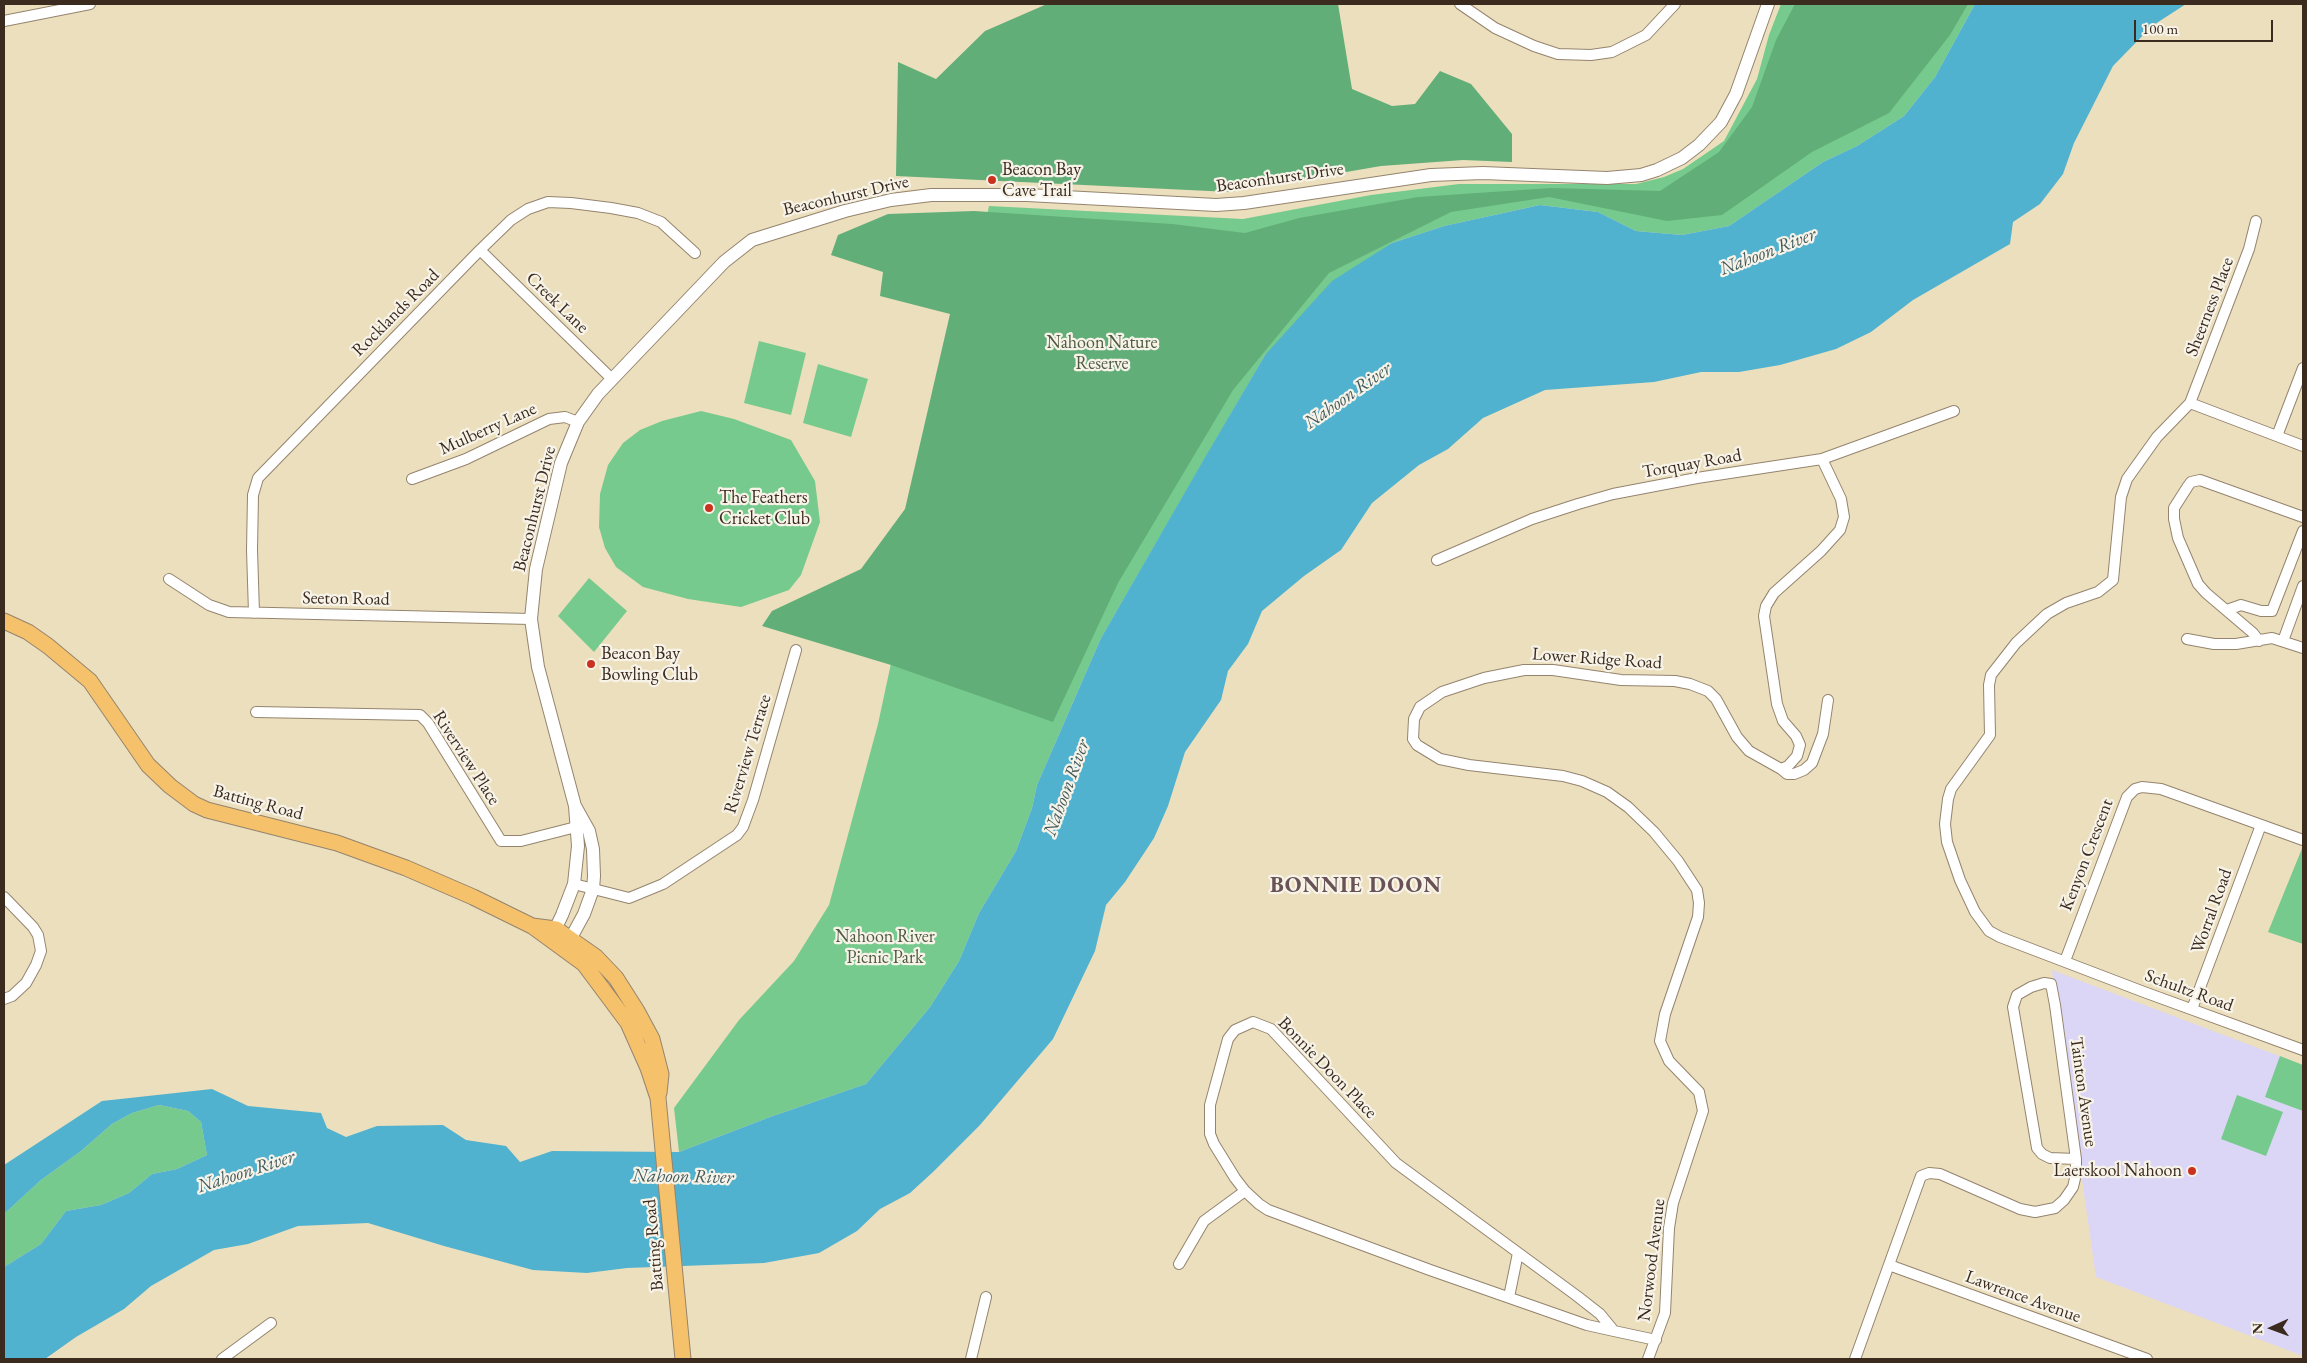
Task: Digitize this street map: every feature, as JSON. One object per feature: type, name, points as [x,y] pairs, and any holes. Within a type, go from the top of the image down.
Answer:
[{"type":"main road","name":"Batting Road","points":[[4,621],[28,632],[90,681],[148,765],[170,786],[194,804],[208,810],[274,826],[354,849],[473,897],[532,926],[553,934],[568,944],[628,1023],[645,1059],[658,1098],[683,1359]]},
{"type":"street","points":[[4,21],[90,4]]},
{"type":"street","points":[[1460,4],[1495,28],[1534,46],[1558,54],[1590,55],[1612,52],[1646,35],[1675,4]]},
{"type":"street","name":"Beaconhurst Drive","points":[[553,934],[574,884],[578,859],[575,806],[538,667],[531,620],[536,569],[561,463],[578,422],[612,380],[724,262],[752,240],[845,211],[891,200],[931,194],[1026,195],[1216,205],[1253,202],[1431,175],[1483,173],[1622,177],[1656,170],[1682,158],[1699,146],[1721,122],[1736,94],[1768,4]]},
{"type":"street","name":"Rocklands Road","points":[[254,613],[253,496],[258,478],[480,250],[523,212],[540,204],[559,202],[611,208],[650,217],[661,222],[695,254]]},
{"type":"street","name":"Sheerness Place","points":[[2190,403],[2249,249],[2256,221]]},
{"type":"street","name":"Creek Lane","points":[[480,250],[612,380]]},
{"type":"street","points":[[2277,436],[2303,368]]},
{"type":"street","points":[[2190,403],[2303,446]]},
{"type":"street","name":"Schultz Road","points":[[2190,403],[2157,437],[2127,479],[2119,511],[2116,562],[2112,580],[2098,592],[2066,603],[2047,614],[2016,643],[1992,675],[1989,685],[1990,735],[1959,776],[1948,800],[1944,824],[1947,842],[1960,880],[1980,920],[1990,931],[2000,937],[2303,1050]]},
{"type":"street","name":"Torquay Road","points":[[1437,560],[1532,518],[1613,494],[1697,478],[1822,459],[1954,411]]},
{"type":"street","name":"Mulberry Lane","points":[[412,479],[466,459],[550,419],[565,417],[578,422]]},
{"type":"street","points":[[1822,459],[1841,499],[1844,517],[1840,530],[1826,546],[1774,593],[1766,606],[1764,616],[1777,704],[1783,721],[1796,736],[1800,745],[1795,759],[1781,769],[1787,774],[1794,774],[1804,770],[1812,763],[1823,734],[1828,700]]},
{"type":"street","points":[[2259,641],[2253,632],[2198,584],[2178,538],[2174,508],[2188,486],[2195,481],[2205,481],[2303,517]]},
{"type":"street","points":[[2227,610],[2241,605],[2261,611],[2272,611],[2303,531]]},
{"type":"street","name":"Seeton Road","points":[[169,579],[209,605],[224,611],[531,620]]},
{"type":"street","points":[[2283,640],[2303,586]]},
{"type":"street","points":[[2187,639],[2224,644],[2247,644],[2272,638],[2303,648]]},
{"type":"street","name":"Riverview Terrace","points":[[574,884],[629,898],[663,884],[737,835],[743,827],[753,800],[796,650]]},
{"type":"street","name":"Lower Ridge Road","points":[[1696,1136],[1702,1118],[1702,1098],[1695,1086],[1669,1061],[1660,1041],[1661,1026],[1698,917],[1698,897],[1693,883],[1678,861],[1644,821],[1607,792],[1582,781],[1563,776],[1468,765],[1440,759],[1417,745],[1413,739],[1414,719],[1420,707],[1442,692],[1484,678],[1524,670],[1553,670],[1621,680],[1674,681],[1690,684],[1708,691],[1716,699],[1737,736],[1745,746],[1756,755],[1781,769]]},
{"type":"street","name":"Riverview Place","points":[[256,712],[417,714],[428,723],[501,841],[521,841],[576,827]]},
{"type":"street","name":"Kenyon Crescent","points":[[2065,961],[2127,797],[2135,789],[2142,787],[2161,789],[2303,840]]},
{"type":"street","name":"Beaconhurst Drive","points":[[568,944],[584,914],[593,889],[591,838],[585,821],[575,806]]},
{"type":"street","name":"Worral Road","points":[[2192,1009],[2261,825]]},
{"type":"street","points":[[4,897],[33,927],[38,935],[40,950],[36,965],[26,983],[12,996],[4,999]]},
{"type":"street","name":"Tainton Avenue","points":[[1855,1359],[1918,1182],[1923,1175],[1940,1174],[2020,1209],[2043,1212],[2056,1208],[2070,1193],[2075,1182],[2076,1159],[2051,984],[2044,983],[2023,991],[2015,998],[2013,1007],[2037,1148],[2042,1154],[2050,1158],[2076,1159]]},
{"type":"street","name":"Bonnie Doon Place","points":[[1614,1331],[1600,1314],[1396,1163],[1282,1038],[1271,1029],[1253,1022],[1235,1030],[1228,1039],[1210,1105],[1210,1134],[1214,1144],[1245,1191],[1268,1210],[1430,1270],[1588,1325],[1614,1331],[1656,1340]]},
{"type":"street","name":"Norwood Avenue","points":[[1648,1359],[1665,1314],[1671,1216],[1680,1179],[1696,1136]]},
{"type":"street","points":[[1179,1264],[1204,1221],[1245,1191]]},
{"type":"street","points":[[1509,1296],[1518,1253]]},
{"type":"street","name":"Lawrence Avenue","points":[[1889,1264],[2147,1359]]},
{"type":"street","points":[[971,1359],[986,1297]]},
{"type":"street","points":[[222,1359],[271,1323]]},
{"type":"shaded area","name":"Laerskool Nahoon","points":[[2052,970],[2303,1065],[2303,1356],[2096,1277]]},
{"type":"green space","points":[[1047,4],[1338,4],[1352,89],[1392,106],[1415,104],[1440,71],[1471,84],[1512,134],[1512,162],[1463,160],[1381,166],[1230,192],[896,176],[898,62],[936,79],[985,31]]},
{"type":"green space","name":"Nahoon Nature Reserve","points":[[1781,4],[1975,4],[1935,77],[1904,116],[1857,146],[1823,162],[1729,226],[1682,235],[1636,231],[1598,212],[1540,205],[1444,226],[1392,243],[1265,355],[1101,638],[1037,785],[1032,808],[1016,851],[979,913],[959,961],[930,1007],[866,1084],[770,1117],[679,1152],[674,1108],[739,1020],[794,961],[829,905],[878,724],[989,206],[1243,219],[1371,195],[1459,184],[1636,184],[1664,177],[1683,169],[1724,141],[1757,79],[1769,35]]},
{"type":"green space","name":"Nahoon Nature Reserve","points":[[1795,4],[1968,4],[1950,35],[1889,113],[1812,152],[1722,215],[1667,221],[1549,197],[1451,212],[1329,273],[1233,390],[1118,583],[1053,722],[891,665],[762,626],[772,611],[861,569],[905,509],[950,314],[880,296],[883,272],[831,255],[838,235],[888,214],[974,211],[1172,224],[1245,233],[1299,218],[1418,197],[1551,188],[1660,191],[1719,152],[1752,107],[1776,40]]},
{"type":"green space","points":[[759,341],[806,353],[791,415],[744,403]]},
{"type":"green space","points":[[818,364],[868,379],[851,437],[803,423]]},
{"type":"green space","name":"The Feathers Cricket Club","points":[[701,411],[734,419],[791,440],[815,481],[820,522],[801,575],[789,590],[741,607],[688,599],[643,587],[616,567],[605,548],[599,527],[600,494],[608,465],[623,443],[640,430],[662,421]]},
{"type":"green space","points":[[589,578],[627,611],[594,652],[558,616]]},
{"type":"green space","points":[[2303,846],[2303,944],[2268,932]]},
{"type":"green space","points":[[2280,1056],[2303,1065],[2303,1111],[2265,1097]]},
{"type":"green space","points":[[2237,1095],[2283,1112],[2266,1156],[2221,1139]]},
{"type":"green space","points":[[159,1105],[188,1111],[201,1122],[207,1155],[177,1169],[152,1174],[129,1193],[101,1205],[66,1211],[41,1244],[4,1267],[4,1214],[41,1180],[81,1151],[112,1124],[132,1113]]},
{"type":"water","name":"Nahoon River","points":[[1975,4],[2186,4],[2152,26],[2113,66],[2074,143],[2063,174],[2040,204],[2013,222],[2010,244],[1913,300],[1871,332],[1836,349],[1780,365],[1739,372],[1701,372],[1654,382],[1545,390],[1483,418],[1448,449],[1419,465],[1372,503],[1341,550],[1304,576],[1262,611],[1248,644],[1228,671],[1221,700],[1185,752],[1168,806],[1154,838],[1125,882],[1106,905],[1095,951],[1053,1039],[980,1125],[933,1172],[910,1193],[880,1209],[857,1231],[819,1253],[764,1263],[627,1268],[587,1273],[533,1270],[368,1223],[298,1226],[248,1244],[214,1250],[151,1286],[124,1309],[76,1337],[45,1359],[4,1359],[4,1267],[41,1244],[66,1211],[101,1205],[129,1193],[152,1174],[177,1169],[207,1155],[201,1122],[188,1111],[159,1105],[132,1113],[112,1124],[81,1151],[41,1180],[4,1214],[4,1165],[102,1101],[212,1089],[248,1106],[321,1113],[327,1128],[346,1137],[377,1126],[443,1125],[466,1140],[506,1146],[520,1162],[552,1151],[679,1152],[770,1117],[866,1084],[930,1007],[959,961],[979,913],[1016,851],[1032,808],[1037,785],[1101,638],[1207,454],[1265,355],[1332,281],[1392,243],[1444,226],[1540,205],[1598,212],[1636,231],[1682,235],[1729,226],[1823,162],[1857,146],[1904,116],[1935,77]]},
{"type":"place","name":"Beacon Bay Cave Trail","points":[[992,180]]},
{"type":"place","name":"The Feathers Cricket Club","points":[[709,508]]},
{"type":"place","name":"Beacon Bay Bowling Club","points":[[591,664]]},
{"type":"place","name":"Laerskool Nahoon","points":[[2192,1171]]},
{"type":"district","name":"BONNIE DOON","points":[[1356,886]]},
{"type":"park label","name":"Nahoon River Picnic Park","points":[[885,948]]}]
